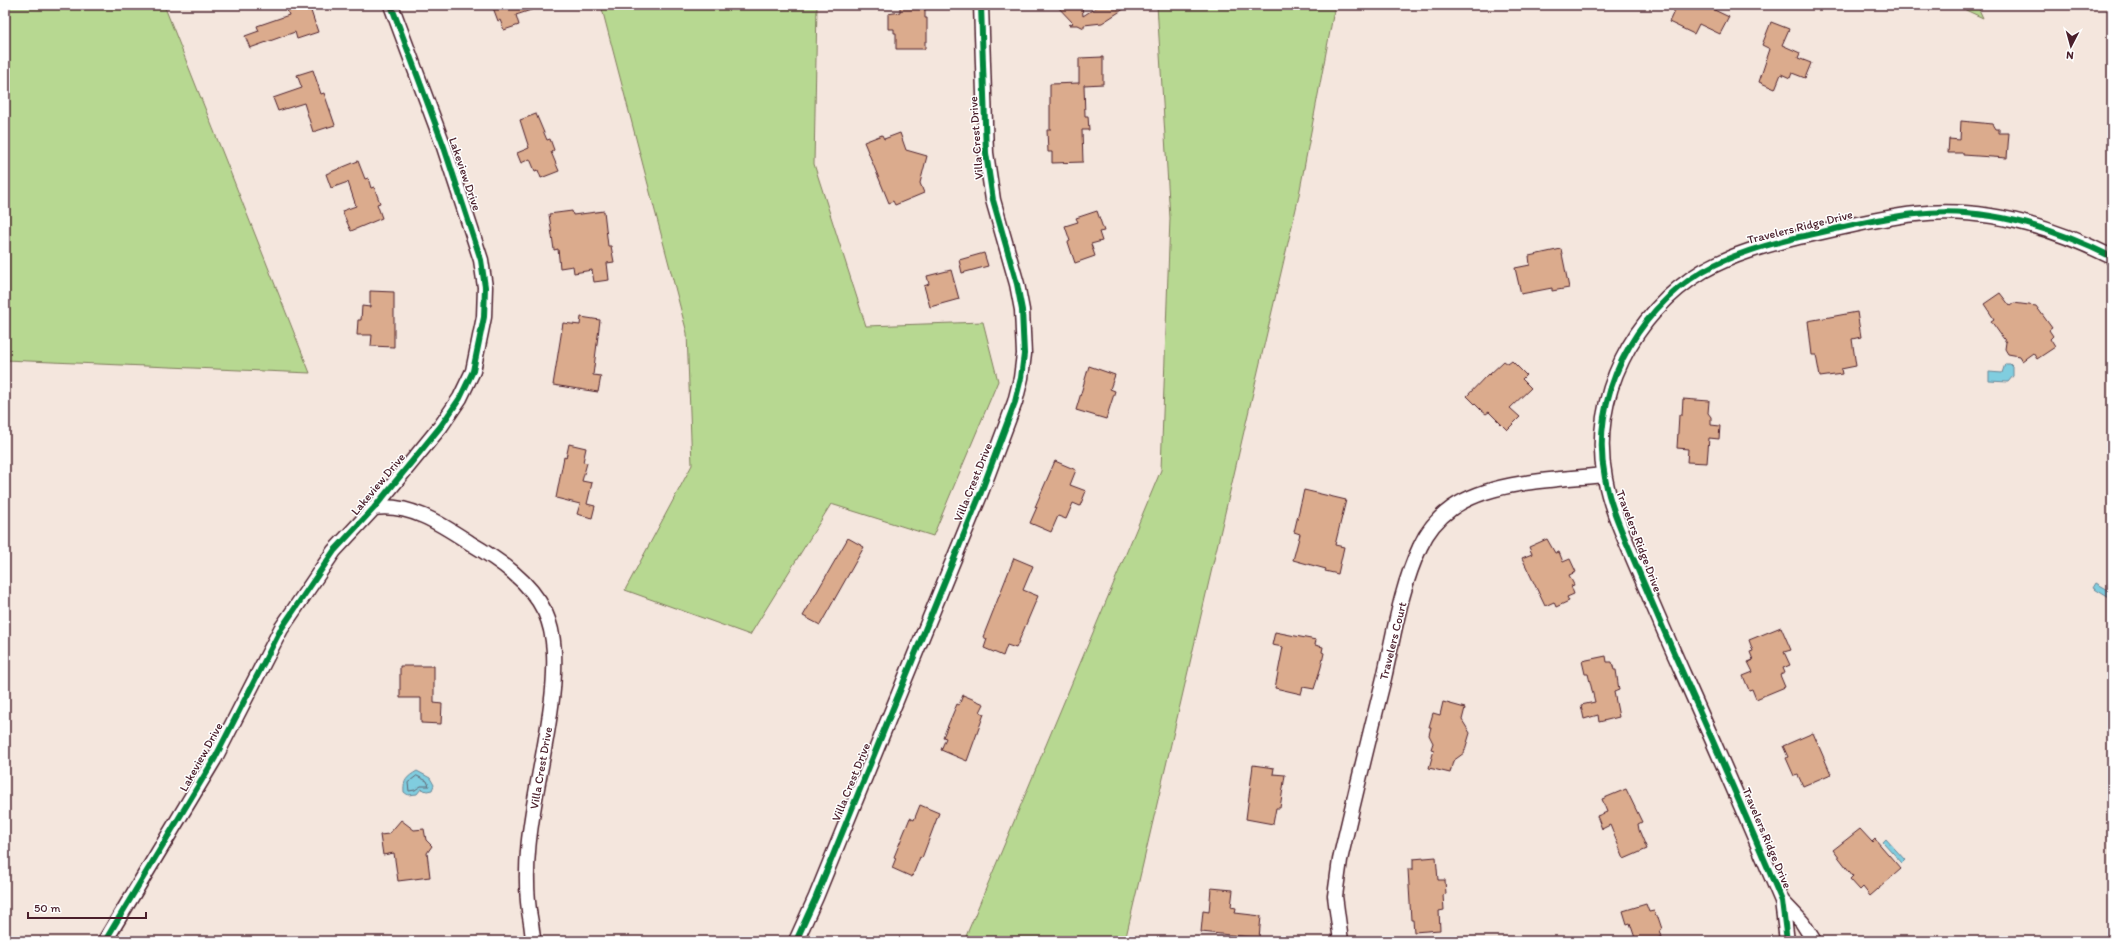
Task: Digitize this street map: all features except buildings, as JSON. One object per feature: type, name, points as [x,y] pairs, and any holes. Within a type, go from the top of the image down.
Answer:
[{"type":"street","name":"Lakeview Drive","points":[[105,941],[124,907],[215,758],[281,629],[334,551],[374,508],[436,432],[460,398],[476,360],[485,300],[481,260],[465,207],[444,147],[391,5]]},
{"type":"street","name":"Villa Crest Drive","points":[[796,941],[816,897],[980,495],[1015,402],[1021,378],[1024,354],[1022,310],[1018,284],[993,200],[986,153],[981,5]]},
{"type":"street","name":"Travelers Ridge Drive","points":[[1787,941],[1782,901],[1647,593],[1618,523],[1604,475],[1603,443],[1606,408],[1614,379],[1628,347],[1648,318],[1672,294],[1704,271],[1742,253],[1768,245],[1874,220],[1917,213],[1946,212],[1985,216],[2026,223],[2064,236],[2112,257]]},
{"type":"street","name":"Travelers Court","points":[[1340,941],[1335,903],[1340,860],[1403,600],[1419,547],[1426,534],[1436,521],[1453,507],[1482,493],[1498,488],[1538,482],[1604,475]]},
{"type":"street","name":"Villa Crest Drive","points":[[374,508],[389,506],[403,508],[426,517],[467,540],[499,561],[519,578],[533,594],[545,612],[553,642],[554,675],[550,716],[530,835],[527,869],[528,908],[534,941]]},
{"type":"street","name":"Travelers Ridge Drive","points":[[1782,901],[1802,922],[1814,941]]},
{"type":"green space","points":[[5,5],[164,5],[310,373],[5,360]]},
{"type":"green space","points":[[601,5],[817,5],[814,164],[866,326],[983,322],[998,381],[933,536],[831,504],[750,635],[625,590],[692,465],[687,333]]},
{"type":"green space","points":[[1157,5],[1335,5],[1298,200],[1125,941],[964,941],[1161,470],[1170,218]]},
{"type":"green space","points":[[1955,5],[1977,5],[1983,18]]},
{"type":"water","points":[[2005,364],[2010,364],[2013,367],[2013,376],[2008,382],[1989,381],[1989,372],[2002,373]]},
{"type":"water","points":[[2096,583],[2112,592],[2111,599],[2093,588]]},
{"type":"water","points":[[417,771],[430,778],[434,785],[432,790],[427,791],[421,789],[417,794],[408,795],[404,792],[405,782],[408,777]]},
{"type":"water","points":[[1886,839],[1905,860],[1902,863],[1883,842]]},
{"type":"cycle path","points":[[105,941],[215,758],[281,629],[334,551],[374,508],[441,426],[460,398],[473,371],[484,317],[485,287],[481,260],[444,147],[391,5]]},
{"type":"cycle path","points":[[796,941],[816,897],[980,495],[1015,402],[1021,378],[1024,354],[1022,310],[1017,284],[993,200],[986,153],[981,5]]},
{"type":"cycle path","points":[[1787,941],[1782,901],[1652,603],[1610,499],[1605,478],[1602,448],[1604,418],[1611,388],[1622,360],[1637,333],[1656,309],[1678,288],[1703,271],[1738,255],[1762,247],[1799,237],[1872,221],[1916,214],[1941,212],[1992,216],[2017,221],[2066,236],[2112,257]]}]
